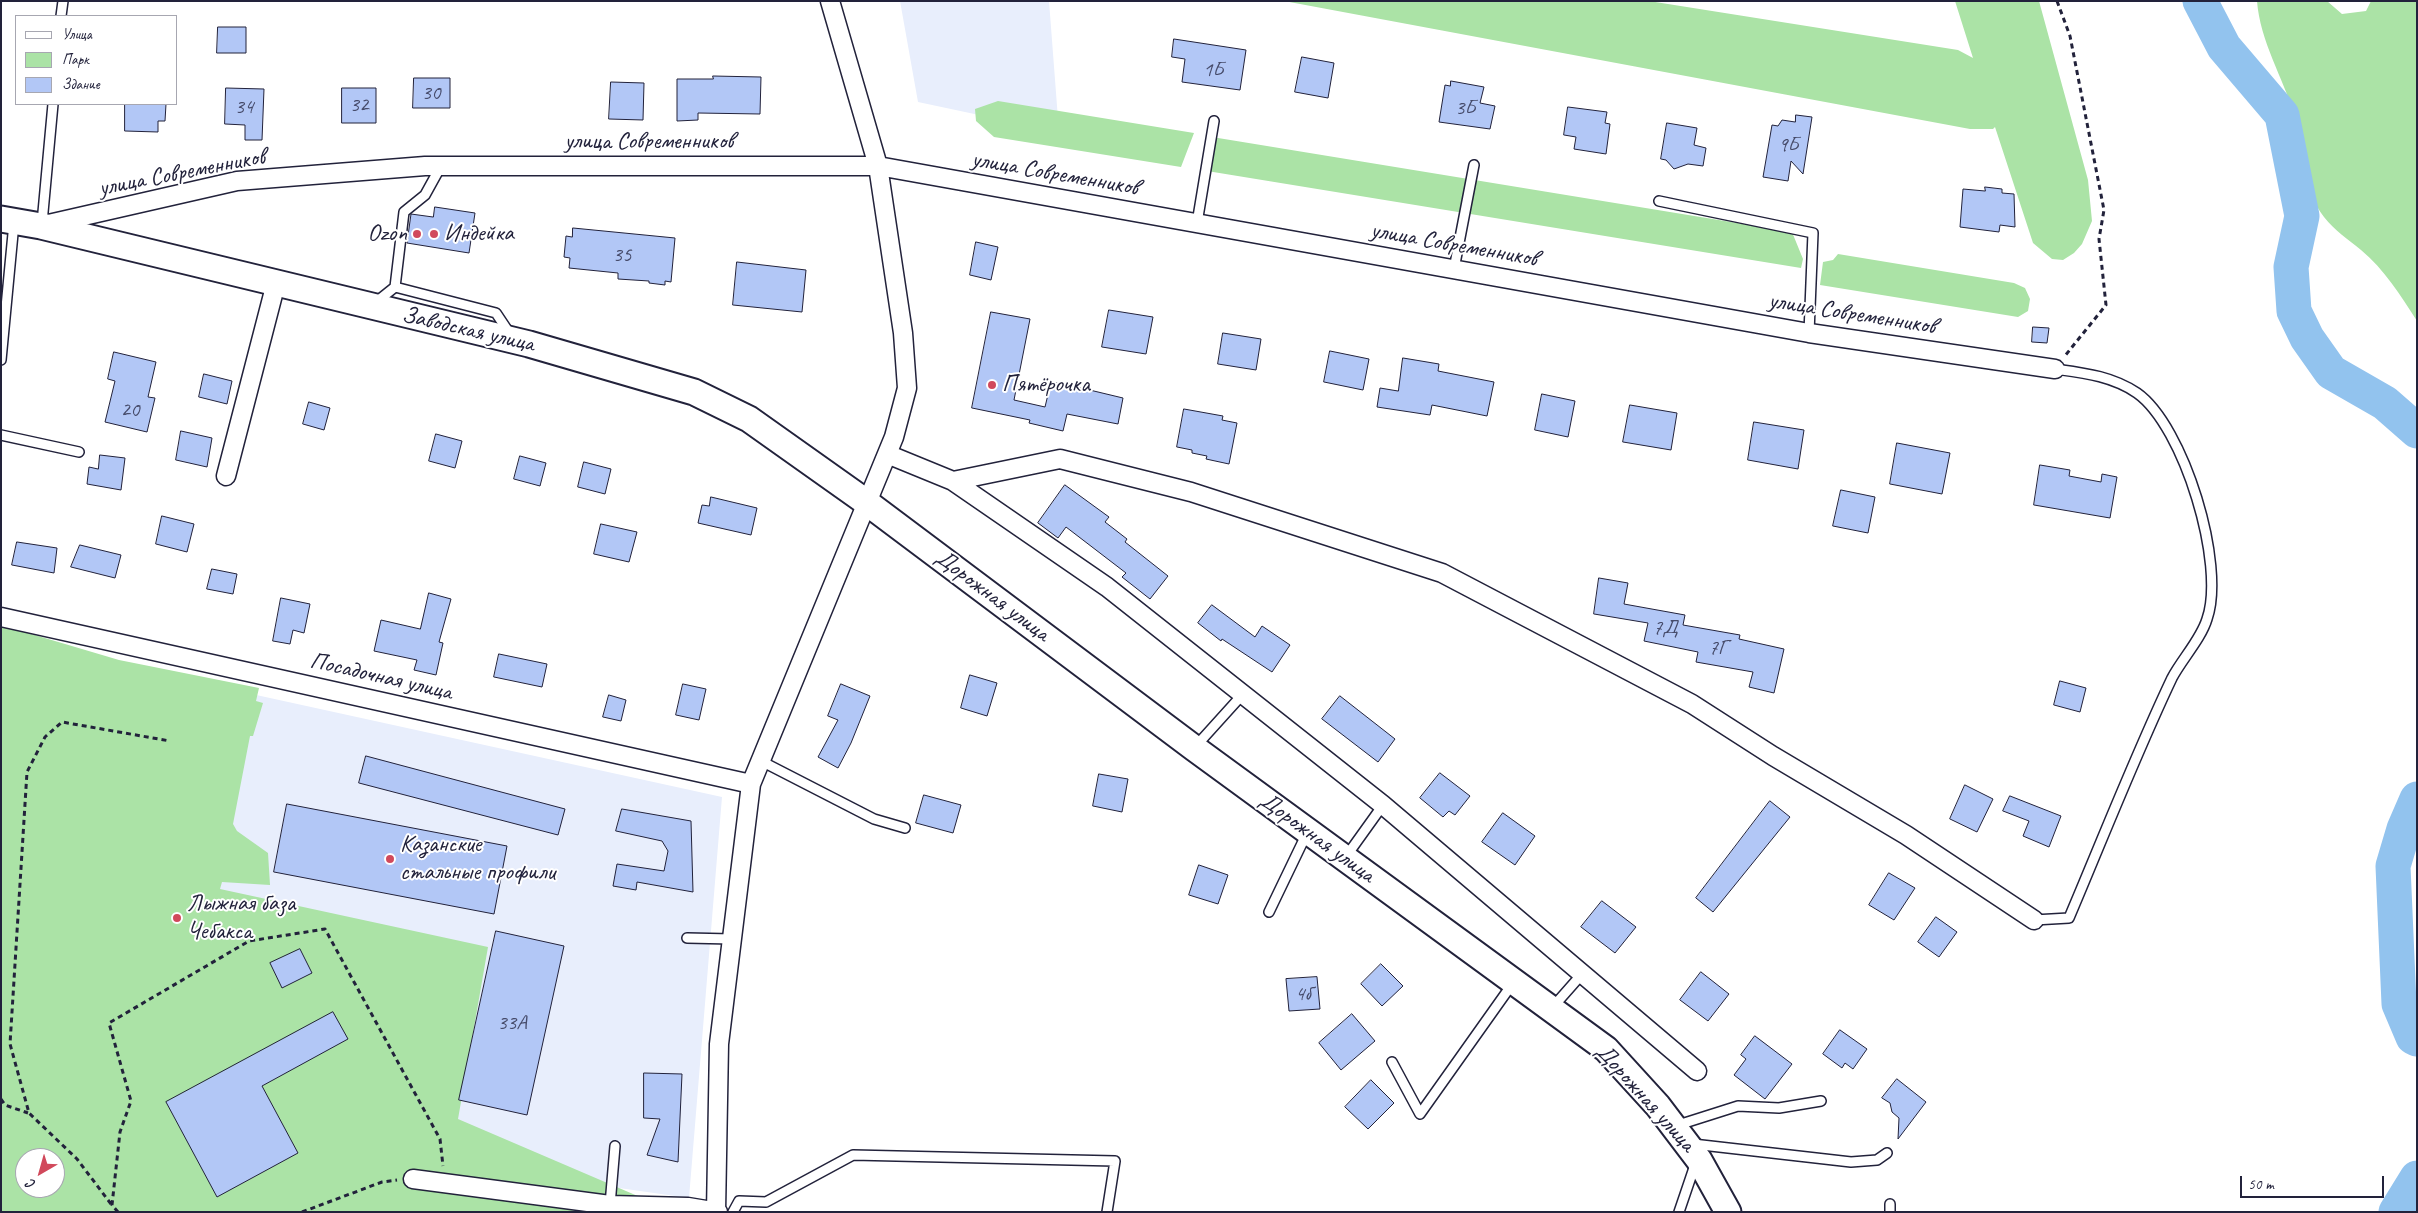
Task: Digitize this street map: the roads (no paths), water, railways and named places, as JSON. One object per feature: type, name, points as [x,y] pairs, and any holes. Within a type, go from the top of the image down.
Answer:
[{"type":"street","points":[[413,1179],[610,1205],[721,1211],[718,1044],[751,784],[894,437],[907,388],[903,334],[878,166],[830,1]]},
{"type":"street","name":"улица Современников","points":[[41,226],[237,182],[441,166],[878,166],[1809,333],[2055,369]]},
{"type":"street","name":"Заводская улица","points":[[8,220],[41,226],[514,340],[694,392],[749,419],[866,502]]},
{"type":"street","points":[[226,476],[276,283]]},
{"type":"street","points":[[887,454],[953,481],[1107,587],[1383,805],[1697,1070]]},
{"type":"street","points":[[953,481],[1060,459],[1191,492],[1442,573],[1692,704],[1773,756],[1906,835],[2034,920]]},
{"type":"street","name":"Дорожная улица","points":[[866,502],[1194,748],[1515,980],[1606,1049],[1686,1143],[1728,1212]]},
{"type":"street","name":"Посадочная улица","points":[[1,617],[751,784]]},
{"type":"lane","points":[[61,15],[63,1]]},
{"type":"lane","points":[[41,226],[53,105]]},
{"type":"lane","points":[[1197,223],[1214,121]]},
{"type":"lane","points":[[1454,269],[1474,165]]},
{"type":"lane","points":[[371,306],[395,287],[404,212],[425,195],[441,166]]},
{"type":"lane","points":[[1659,201],[1813,233],[1809,333]]},
{"type":"lane","points":[[1,360],[8,220]]},
{"type":"lane","points":[[395,287],[496,313],[514,340]]},
{"type":"lane","points":[[2034,920],[2069,918],[2173,676],[2208,620],[2213,573],[2205,524],[2183,461],[2160,416],[2138,394],[2109,377],[2055,369]]},
{"type":"lane","points":[[1,435],[79,452]]},
{"type":"lane","points":[[1194,748],[1243,694]]},
{"type":"lane","points":[[760,760],[874,819],[905,828]]},
{"type":"lane","points":[[1345,858],[1383,805]]},
{"type":"lane","points":[[1269,912],[1308,831]]},
{"type":"lane","points":[[687,938],[732,939]]},
{"type":"lane","points":[[1552,1008],[1582,974]]},
{"type":"lane","points":[[1392,1062],[1420,1114],[1515,980]]},
{"type":"lane","points":[[1679,1212],[1686,1143],[1738,1106],[1778,1108],[1821,1101]]},
{"type":"lane","points":[[1686,1143],[1851,1162],[1876,1160],[1887,1153]]},
{"type":"lane","points":[[610,1205],[615,1146]]},
{"type":"lane","points":[[721,1211],[739,1200],[766,1202],[853,1155],[1115,1162],[1107,1212]]},
{"type":"waterway","points":[[2200,1],[2224,47],[2282,115],[2302,216],[2291,267],[2294,311],[2307,338],[2331,372],[2385,403],[2417,431]]},
{"type":"waterway","points":[[2417,799],[2404,829],[2393,866],[2399,1004],[2413,1037],[2417,1039]]},
{"type":"waterway","points":[[2396,1212],[2417,1178]]},
{"type":"place","name":"Ozon","points":[[417,234]]},
{"type":"place","name":"Индейка","points":[[434,234]]},
{"type":"place","name":"Пятёрочка","points":[[992,385]]},
{"type":"place","name":"Казанские стальные профили","points":[[390,859]]},
{"type":"place","name":"Лыжная база Чебакса","points":[[177,918]]}]
